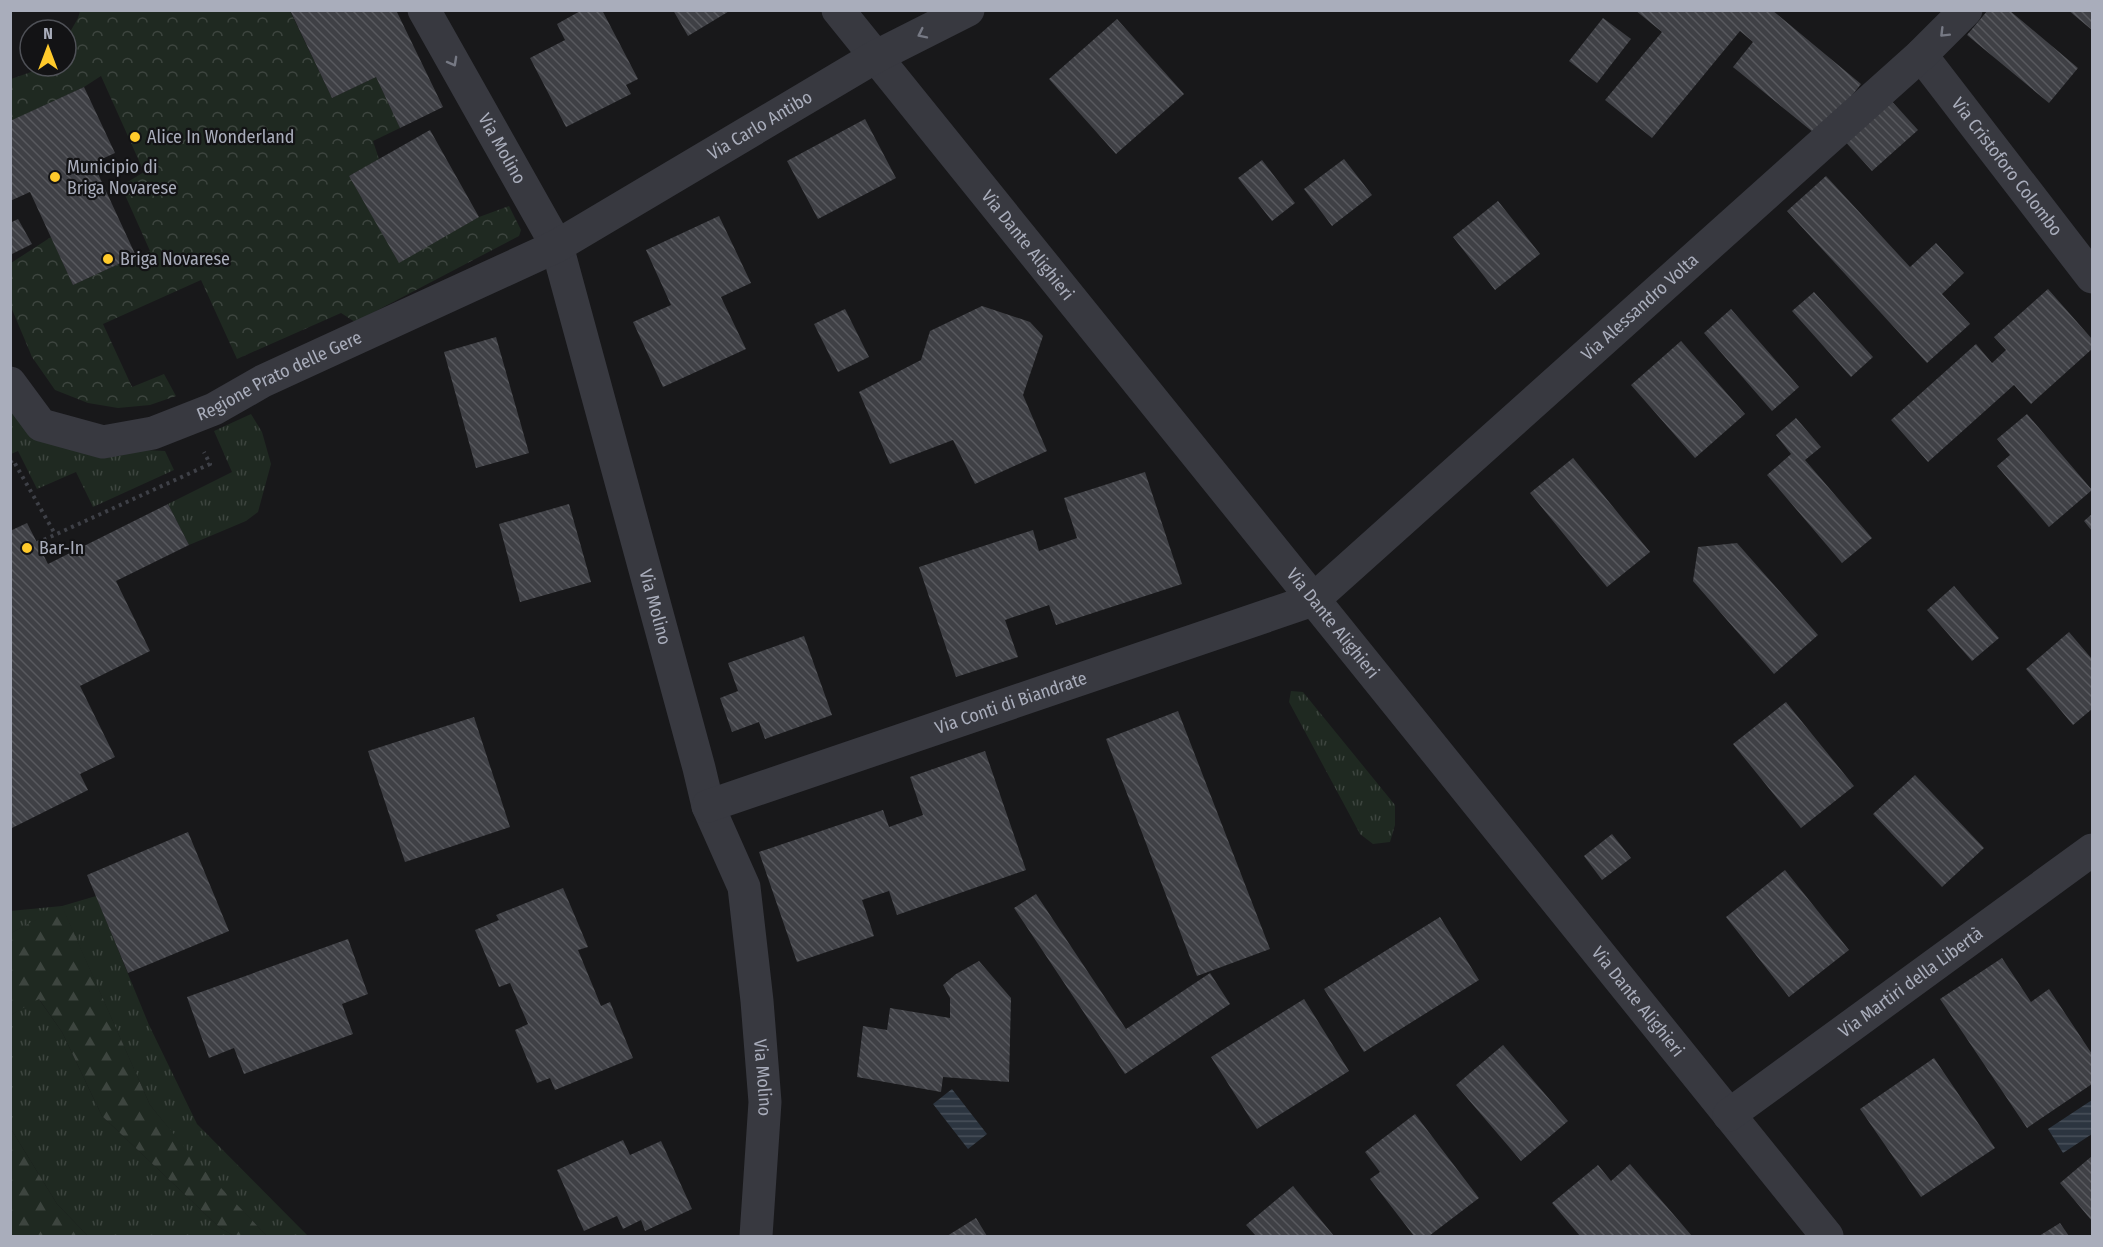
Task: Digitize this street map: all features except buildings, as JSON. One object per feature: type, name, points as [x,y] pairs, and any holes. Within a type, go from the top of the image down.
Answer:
[{"type":"street","name":"Via Molino","points":[[424,10],[557,246],[708,806],[744,887],[765,1101],[756,1236]]},
{"type":"street","name":"Via Dante Alighieri","points":[[838,10],[1827,1236]]},
{"type":"street","name":"Via Carlo Antibo","points":[[557,246],[875,57],[968,10]]},
{"type":"street","name":"Via Alessandro Volta","points":[[1313,600],[1921,55],[1966,10]]},
{"type":"street","name":"Via Cristoforo Colombo","points":[[1921,55],[2092,277]]},
{"type":"street","name":"Regione Prato delle Gere","points":[[10,383],[41,425],[103,442],[153,433],[214,409],[263,381],[557,246]]},
{"type":"street","name":"Via Conti di Biandrate","points":[[708,806],[1313,600]]},
{"type":"street","name":"Via Martiri della Libertà","points":[[1729,1115],[2092,850]]},
{"type":"path","points":[[37,543],[210,464],[186,420]]},
{"type":"path","points":[[10,462],[13,460],[55,534]]},
{"type":"green space","points":[[80,11],[290,11],[332,98],[376,77],[400,128],[373,141],[379,159],[349,176],[399,262],[479,217],[509,206],[521,230],[519,236],[355,322],[341,313],[237,359],[201,280],[103,324],[132,387],[164,374],[176,396],[150,405],[118,408],[88,403],[55,390],[32,357],[11,307],[11,263],[51,237],[73,285],[150,251],[121,186],[144,172],[101,76],[84,87],[11,121],[11,79],[18,77],[78,78]]},
{"type":"green space","points":[[10,404],[126,449],[165,451],[174,470],[93,507],[76,472],[37,489],[18,451],[11,454]]},
{"type":"green space","points":[[251,414],[262,432],[271,464],[258,512],[246,521],[189,545],[168,504],[232,472],[214,431]]},
{"type":"green space","points":[[1291,691],[1303,692],[1395,805],[1395,825],[1390,842],[1373,844],[1360,834],[1289,702]]},
{"type":"green space","points":[[96,896],[149,1025],[197,1124],[308,1236],[267,1236],[199,1166],[150,1105],[62,907],[11,933],[10,911],[62,906]]},
{"type":"green space","points":[[62,906],[150,1105],[200,1166],[267,1236],[234,1236],[219,1227],[102,1116],[62,1032],[39,999],[11,1015],[11,933]]},
{"type":"green space","points":[[38,998],[62,1032],[102,1116],[219,1227],[234,1236],[88,1236],[57,1204],[11,1129],[11,1015]]},
{"type":"green space","points":[[11,1129],[57,1204],[88,1236],[11,1236]]},
{"type":"water","points":[[952,1089],[987,1134],[968,1149],[933,1104]]},
{"type":"water","points":[[2092,1100],[2092,1134],[2063,1153],[2048,1129]]},
{"type":"place","name":"Alice In Wonderland","points":[[135,137]]},
{"type":"place","name":"Municipio di Briga Novarese","points":[[55,177]]},
{"type":"place","name":"Briga Novarese","points":[[108,259]]},
{"type":"place","name":"Bar-In","points":[[27,548]]}]
